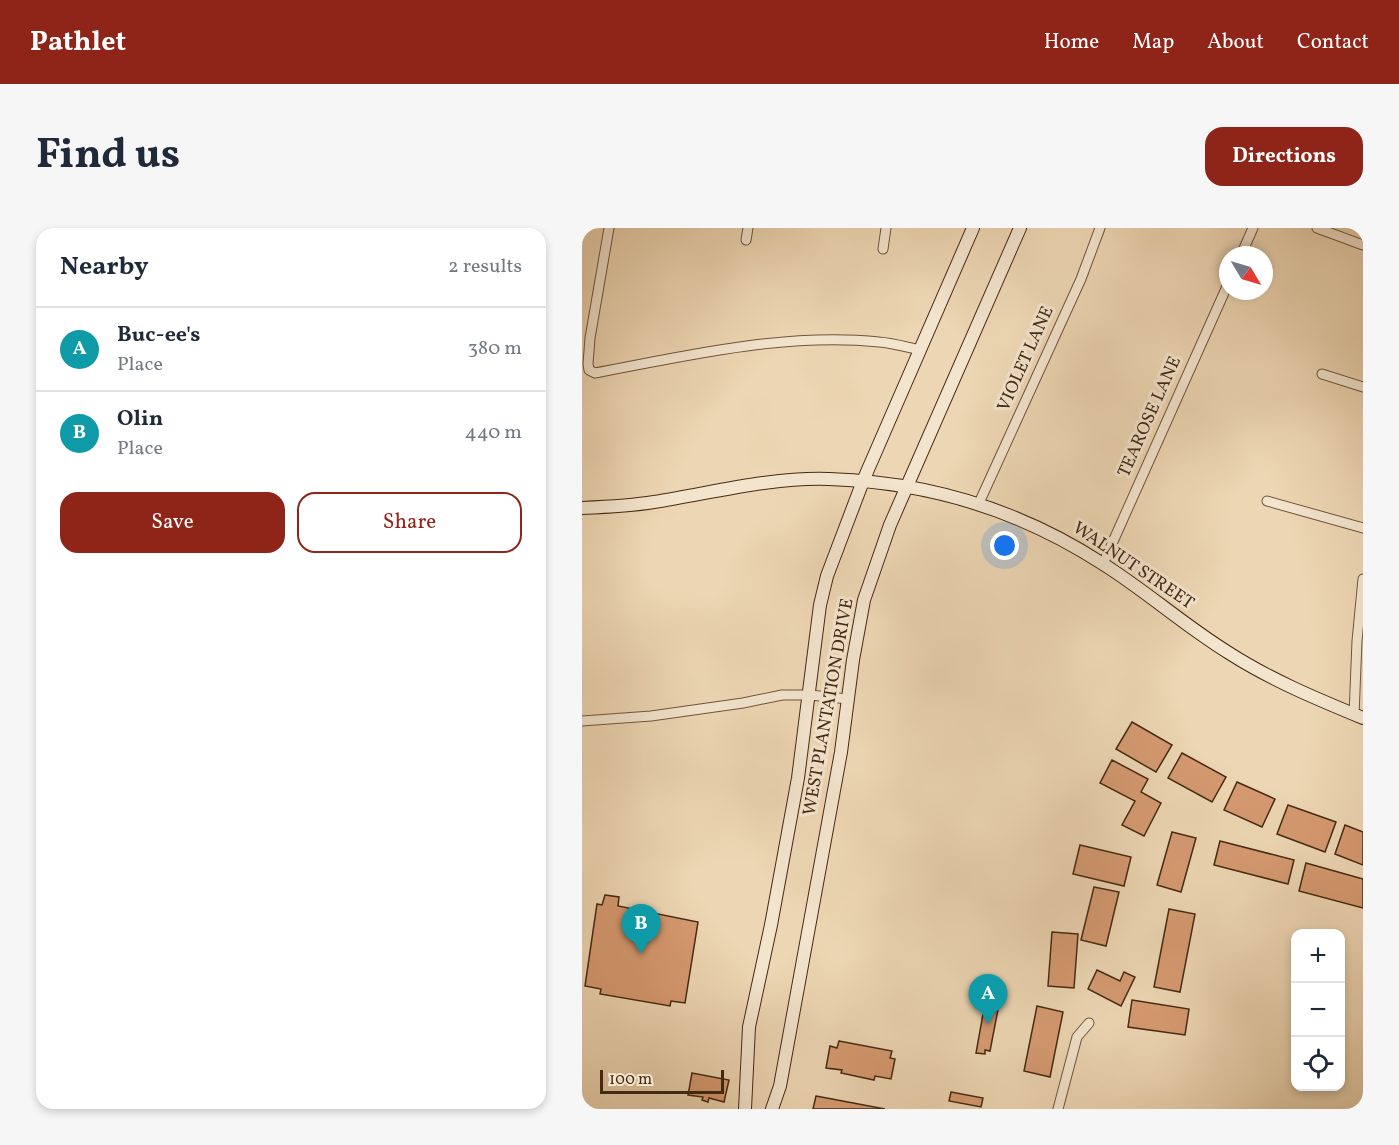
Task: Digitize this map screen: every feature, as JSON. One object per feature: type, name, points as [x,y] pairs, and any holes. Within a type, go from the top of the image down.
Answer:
[{"type":"main road","name":"WEST PLANTATION DRIVE","points":[[745,1109],[749,1027],[803,749],[820,605],[827,576],[863,481],[973,228]]},
{"type":"main road","name":"WEST PLANTATION DRIVE","points":[[772,1109],[780,1086],[841,752],[853,660],[864,600],[890,525],[1020,228]]},
{"type":"main road","name":"WALNUT STREET","points":[[582,508],[643,504],[752,484],[828,478],[907,487],[979,503],[1052,534],[1103,564],[1204,638],[1230,654],[1298,691],[1359,716]]},
{"type":"street","points":[[609,228],[590,338],[588,364],[589,370],[595,373],[752,344],[842,340],[879,342],[920,350]]},
{"type":"street","points":[[746,240],[748,228]]},
{"type":"street","points":[[883,249],[886,228]]},
{"type":"street","name":"VIOLET LANE","points":[[979,503],[1081,279],[1100,228]]},
{"type":"street","points":[[1245,246],[1253,228]]},
{"type":"street","points":[[1317,228],[1363,245]]},
{"type":"street","name":"TEAROSE LANE","points":[[1103,564],[1221,300]]},
{"type":"street","points":[[1322,374],[1363,387]]},
{"type":"street","points":[[1267,501],[1363,528]]},
{"type":"street","points":[[1359,716],[1357,641],[1363,579]]},
{"type":"street","points":[[582,720],[651,716],[782,695],[848,699]]},
{"type":"street","points":[[1058,1109],[1077,1037],[1089,1023]]},
{"type":"building","points":[[1132,722],[1172,745],[1156,772],[1116,749]]},
{"type":"building","points":[[1182,753],[1226,777],[1212,802],[1168,778]]},
{"type":"building","points":[[1112,760],[1148,779],[1141,792],[1161,803],[1144,836],[1122,825],[1135,801],[1100,783]]},
{"type":"building","points":[[1237,782],[1275,799],[1262,827],[1224,810]]},
{"type":"building","points":[[1288,805],[1336,822],[1325,852],[1277,834]]},
{"type":"building","points":[[1345,825],[1363,832],[1363,865],[1335,854]]},
{"type":"building","points":[[1172,832],[1196,838],[1181,892],[1157,885]]},
{"type":"building","points":[[1220,841],[1294,860],[1288,884],[1214,865]]},
{"type":"building","points":[[1080,845],[1131,857],[1124,886],[1073,874]]},
{"type":"building","points":[[1306,863],[1363,879],[1363,908],[1299,891]]},
{"type":"building","points":[[1094,887],[1119,892],[1106,946],[1081,940]]},
{"type":"building","points":[[605,895],[619,897],[618,906],[698,922],[685,1003],[671,1001],[670,1006],[600,994],[601,989],[585,986],[597,904],[602,905]]},
{"type":"building","points":[[1169,909],[1195,914],[1180,992],[1154,987]]},
{"type":"building","points":[[1052,932],[1078,934],[1074,988],[1048,986]]},
{"type":"building","points":[[1097,970],[1120,981],[1124,972],[1135,977],[1121,1006],[1088,989]]},
{"type":"building","points":[[987,992],[996,993],[995,998],[1000,999],[990,1051],[985,1050],[985,1054],[976,1053]]},
{"type":"building","points":[[1132,1000],[1189,1009],[1185,1035],[1128,1027]]},
{"type":"building","points":[[1037,1006],[1063,1012],[1050,1077],[1024,1071]]},
{"type":"building","points":[[839,1041],[892,1051],[890,1058],[895,1059],[891,1079],[875,1076],[874,1080],[841,1073],[842,1070],[826,1068],[830,1046],[837,1048]]},
{"type":"building","points":[[692,1073],[729,1080],[724,1102],[709,1098],[708,1102],[702,1100],[703,1097],[688,1095]]},
{"type":"building","points":[[951,1092],[983,1098],[981,1107],[949,1101]]},
{"type":"building","points":[[816,1096],[885,1109],[813,1109]]},
{"type":"place","name":"Olin","points":[[641,954]]},
{"type":"place","name":"Buc-ee's","points":[[988,1024]]}]
